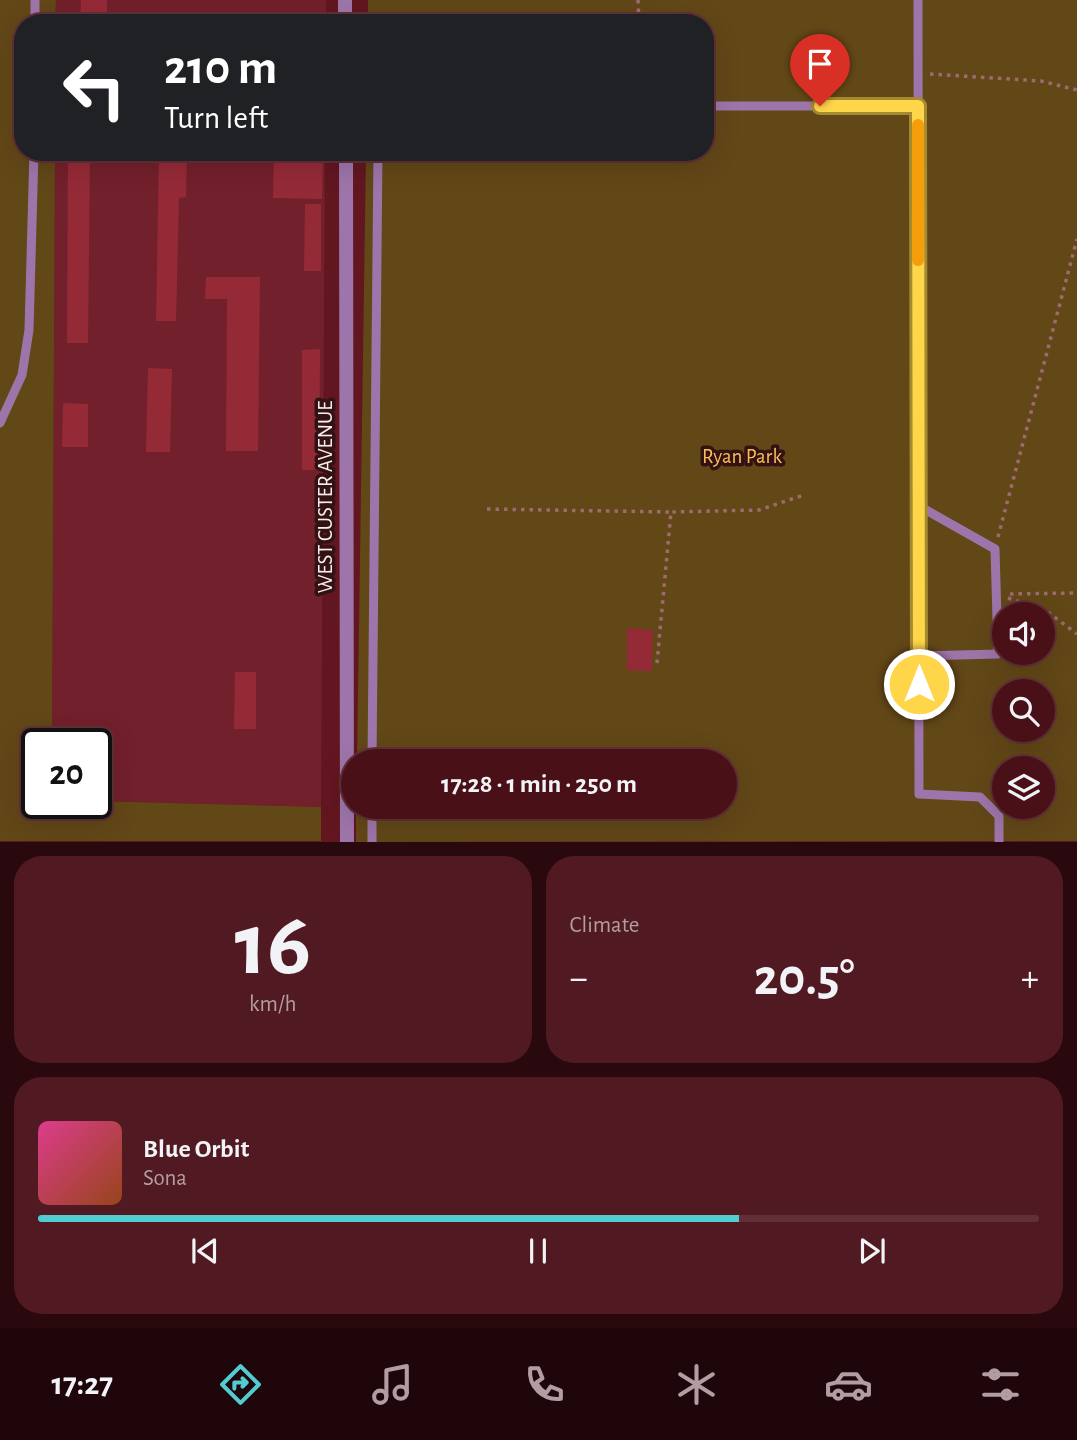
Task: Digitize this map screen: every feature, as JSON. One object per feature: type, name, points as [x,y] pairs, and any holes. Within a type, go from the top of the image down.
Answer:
[{"type":"street","name":"WEST CUSTER AVENUE","points":[[345,161],[347,842]]},
{"type":"lane","points":[[918,0],[919,794],[980,797],[999,816],[999,842]]},
{"type":"lane","points":[[714,106],[918,106]]},
{"type":"lane","points":[[0,423],[22,375],[29,330],[34,161]]},
{"type":"lane","points":[[372,749],[378,161]]},
{"type":"lane","points":[[0,396],[10,402]]},
{"type":"lane","points":[[919,506],[995,549],[998,654],[919,656]]},
{"type":"lane","points":[[372,819],[372,842]]},
{"type":"path","points":[[918,74],[1041,80],[1077,90]]},
{"type":"path","points":[[995,549],[1077,239]]},
{"type":"path","points":[[487,509],[671,512],[759,510],[804,495]]},
{"type":"path","points":[[657,663],[671,512]]},
{"type":"path","points":[[996,594],[1077,593]]},
{"type":"path","points":[[996,594],[1045,610],[1077,634]]},
{"type":"shaded area","points":[[56,0],[326,0],[326,14],[55,14]]},
{"type":"shaded area","points":[[55,161],[325,161],[321,807],[112,801],[112,728],[52,728]]},
{"type":"green space","points":[[0,0],[56,0],[55,14],[14,14],[14,161],[55,161],[52,728],[21,728],[21,819],[112,819],[112,801],[321,807],[321,841],[0,841]]},
{"type":"green space","name":"Ryan Park","points":[[368,0],[1077,0],[1077,841],[356,842],[356,819],[737,819],[737,749],[357,749],[366,161],[714,161],[714,14],[368,14]]},
{"type":"building","points":[[81,0],[107,0],[107,14],[80,14]]},
{"type":"building","points":[[68,161],[90,161],[88,343],[67,343]]},
{"type":"building","points":[[159,161],[187,161],[186,197],[179,198],[176,321],[156,321]]},
{"type":"building","points":[[274,161],[323,161],[322,199],[273,198]]},
{"type":"building","points":[[305,204],[321,204],[321,271],[304,271]]},
{"type":"building","points":[[206,277],[260,277],[258,451],[226,451],[227,299],[205,299]]},
{"type":"building","points":[[320,349],[319,470],[302,470],[302,350]]},
{"type":"building","points":[[148,368],[172,369],[170,452],[146,452]]},
{"type":"building","points":[[63,403],[88,404],[88,447],[62,447]]},
{"type":"building","points":[[627,628],[653,630],[652,671],[627,670]]},
{"type":"building","points":[[235,672],[256,672],[256,729],[234,729]]},
{"type":"slow traffic","points":[[918,125],[918,260]]},
{"type":"route","points":[[820,106],[918,106],[919,684]]}]
